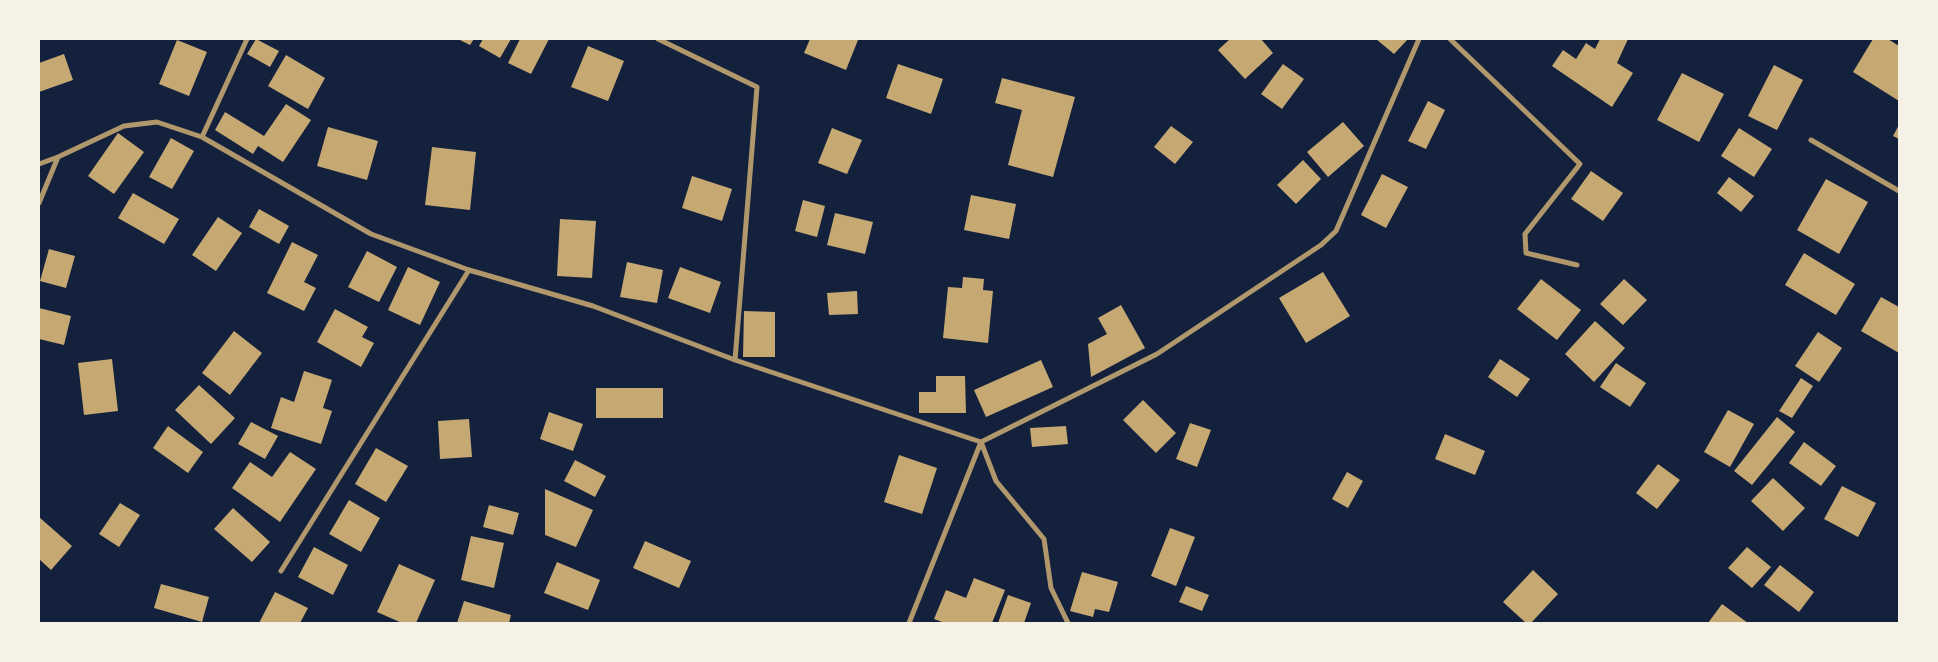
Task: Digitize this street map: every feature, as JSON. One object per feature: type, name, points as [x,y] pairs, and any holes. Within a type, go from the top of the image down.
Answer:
[{"type":"street","points":[[202,137],[247,39]]},
{"type":"street","points":[[658,39],[757,87],[735,360]]},
{"type":"street","points":[[909,623],[981,442],[1157,354],[1321,245],[1336,230],[1418,39]]},
{"type":"street","points":[[1450,39],[1580,164],[1525,234],[1526,253],[1577,265]]},
{"type":"street","points":[[39,164],[124,126],[157,122],[202,137],[371,234],[469,270],[593,306],[735,360],[981,442]]},
{"type":"street","points":[[1811,140],[1899,191]]},
{"type":"street","points":[[39,203],[58,157]]},
{"type":"street","points":[[281,572],[469,270]]},
{"type":"street","points":[[981,442],[996,481],[1044,540],[1051,588],[1068,623]]},
{"type":"building","points":[[256,39],[279,51],[270,67],[247,54]]},
{"type":"building","points":[[458,39],[474,39],[470,45]]},
{"type":"building","points":[[483,39],[511,39],[500,58],[479,46]]},
{"type":"building","points":[[520,39],[549,39],[531,74],[508,63]]},
{"type":"building","points":[[810,39],[858,40],[846,70],[804,53]]},
{"type":"building","points":[[1230,39],[1261,39],[1273,53],[1245,79],[1218,50]]},
{"type":"building","points":[[1376,39],[1408,39],[1394,54]]},
{"type":"building","points":[[1600,39],[1628,39],[1617,63],[1633,73],[1612,107],[1552,66],[1563,50],[1576,59],[1586,43],[1595,49]]},
{"type":"building","points":[[1873,39],[1888,39],[1899,46],[1899,101],[1853,72]]},
{"type":"building","points":[[177,40],[207,52],[189,96],[159,84]]},
{"type":"building","points":[[588,46],[624,61],[608,101],[571,87]]},
{"type":"building","points":[[64,54],[73,80],[39,92],[39,63]]},
{"type":"building","points":[[286,55],[325,78],[308,109],[268,86]]},
{"type":"building","points":[[898,64],[943,79],[931,114],[886,98]]},
{"type":"building","points":[[1283,64],[1304,79],[1282,109],[1261,94]]},
{"type":"building","points":[[1774,65],[1803,80],[1777,130],[1748,116]]},
{"type":"building","points":[[1682,73],[1724,94],[1699,142],[1657,120]]},
{"type":"building","points":[[1002,78],[1075,97],[1053,177],[1008,165],[1022,110],[995,103]]},
{"type":"building","points":[[1428,101],[1445,110],[1426,149],[1408,141]]},
{"type":"building","points":[[286,104],[311,120],[283,162],[258,146],[253,154],[215,130],[225,112],[264,136]]},
{"type":"building","points":[[1343,122],[1364,146],[1328,177],[1307,152]]},
{"type":"building","points":[[1899,125],[1899,139],[1893,136]]},
{"type":"building","points":[[1171,126],[1193,142],[1175,164],[1154,147]]},
{"type":"building","points":[[328,127],[378,141],[367,180],[317,166]]},
{"type":"building","points":[[832,128],[862,140],[847,174],[818,163]]},
{"type":"building","points":[[1739,128],[1772,149],[1754,177],[1721,156]]},
{"type":"building","points":[[118,133],[144,152],[114,194],[88,176]]},
{"type":"building","points":[[171,138],[194,151],[172,189],[149,177]]},
{"type":"building","points":[[432,147],[476,152],[470,210],[425,205]]},
{"type":"building","points":[[1303,160],[1321,179],[1296,204],[1277,185]]},
{"type":"building","points":[[1591,171],[1623,193],[1603,221],[1571,199]]},
{"type":"building","points":[[1382,174],[1408,187],[1386,228],[1361,215]]},
{"type":"building","points":[[692,176],[732,189],[722,221],[682,208]]},
{"type":"building","points":[[1729,177],[1754,196],[1741,212],[1717,193]]},
{"type":"building","points":[[1826,179],[1868,202],[1839,254],[1797,230]]},
{"type":"building","points":[[133,193],[179,219],[164,244],[118,218]]},
{"type":"building","points":[[971,195],[1016,204],[1009,239],[964,230]]},
{"type":"building","points":[[803,200],[825,206],[817,237],[795,231]]},
{"type":"building","points":[[259,209],[289,226],[279,244],[249,227]]},
{"type":"building","points":[[835,213],[873,222],[865,254],[827,245]]},
{"type":"building","points":[[218,217],[242,233],[216,271],[192,255]]},
{"type":"building","points":[[560,219],[596,221],[592,278],[557,276]]},
{"type":"building","points":[[292,242],[318,255],[304,282],[316,288],[304,311],[267,293]]},
{"type":"building","points":[[49,249],[75,256],[66,288],[40,281]]},
{"type":"building","points":[[367,251],[397,267],[379,302],[348,287]]},
{"type":"building","points":[[1804,253],[1855,284],[1836,315],[1785,285]]},
{"type":"building","points":[[627,262],[663,270],[657,303],[620,297]]},
{"type":"building","points":[[408,267],[440,282],[420,325],[388,310]]},
{"type":"building","points":[[680,267],[721,282],[710,313],[668,298]]},
{"type":"building","points":[[1323,272],[1350,316],[1306,343],[1279,298]]},
{"type":"building","points":[[963,277],[984,279],[983,290],[993,291],[988,343],[943,338],[948,287],[962,288]]},
{"type":"building","points":[[1541,279],[1581,310],[1557,340],[1517,309]]},
{"type":"building","points":[[1624,279],[1647,300],[1623,325],[1600,304]]},
{"type":"building","points":[[857,291],[858,314],[829,315],[827,293]]},
{"type":"building","points":[[1881,297],[1899,307],[1899,353],[1861,331]]},
{"type":"building","points":[[1121,305],[1145,348],[1091,377],[1088,344],[1107,334],[1098,318]]},
{"type":"building","points":[[39,308],[71,316],[64,345],[39,339]]},
{"type":"building","points":[[335,309],[368,327],[362,337],[374,343],[361,367],[317,342]]},
{"type":"building","points":[[744,311],[775,312],[775,357],[743,357]]},
{"type":"building","points":[[1595,321],[1625,348],[1594,382],[1565,354]]},
{"type":"building","points":[[234,331],[262,353],[230,395],[202,373]]},
{"type":"building","points":[[1818,332],[1842,348],[1819,382],[1795,366]]},
{"type":"building","points":[[112,359],[118,411],[84,415],[78,363]]},
{"type":"building","points":[[1500,359],[1530,379],[1517,397],[1488,377]]},
{"type":"building","points":[[1041,360],[1053,387],[986,417],[974,390]]},
{"type":"building","points":[[1616,363],[1646,383],[1630,407],[1600,387]]},
{"type":"building","points":[[304,371],[332,380],[323,408],[332,411],[321,444],[271,428],[281,397],[294,402]]},
{"type":"building","points":[[936,376],[965,376],[966,413],[919,413],[919,392],[936,392]]},
{"type":"building","points":[[1801,378],[1813,386],[1792,418],[1779,411]]},
{"type":"building","points":[[199,385],[235,418],[211,444],[175,410]]},
{"type":"building","points":[[596,388],[663,388],[663,418],[596,418]]},
{"type":"building","points":[[1143,400],[1176,433],[1156,453],[1123,420]]},
{"type":"building","points":[[1728,410],[1754,424],[1730,467],[1704,452]]},
{"type":"building","points":[[549,412],[583,424],[573,451],[540,439]]},
{"type":"building","points":[[1777,417],[1795,432],[1752,485],[1734,471]]},
{"type":"building","points":[[469,419],[472,457],[440,459],[438,421]]},
{"type":"building","points":[[251,422],[278,436],[265,459],[238,444]]},
{"type":"building","points":[[1190,423],[1211,430],[1197,467],[1176,459]]},
{"type":"building","points":[[168,426],[203,452],[188,473],[153,448]]},
{"type":"building","points":[[1066,426],[1068,444],[1032,447],[1030,428]]},
{"type":"building","points":[[1445,434],[1485,451],[1475,475],[1435,459]]},
{"type":"building","points":[[1804,442],[1836,466],[1821,486],[1789,463]]},
{"type":"building","points":[[376,448],[408,466],[386,502],[355,484]]},
{"type":"building","points":[[290,452],[316,469],[280,522],[232,488],[250,462],[272,477]]},
{"type":"building","points":[[899,455],[937,468],[922,514],[884,502]]},
{"type":"building","points":[[575,460],[606,476],[595,497],[564,481]]},
{"type":"building","points":[[1658,464],[1680,480],[1657,509],[1636,493]]},
{"type":"building","points":[[1347,472],[1363,481],[1348,508],[1332,499]]},
{"type":"building","points":[[1773,478],[1805,508],[1783,531],[1751,501]]},
{"type":"building","points":[[1842,486],[1876,503],[1858,537],[1824,519]]},
{"type":"building","points":[[545,489],[593,510],[576,547],[545,535]]},
{"type":"building","points":[[349,500],[380,518],[361,552],[329,534]]},
{"type":"building","points":[[120,503],[140,515],[119,547],[99,534]]},
{"type":"building","points":[[489,505],[519,513],[513,535],[483,527]]},
{"type":"building","points":[[233,508],[270,542],[252,562],[214,529]]},
{"type":"building","points":[[39,517],[72,546],[51,570],[39,559]]},
{"type":"building","points":[[1170,528],[1195,537],[1176,586],[1151,576]]},
{"type":"building","points":[[471,536],[504,543],[494,588],[461,580]]},
{"type":"building","points":[[645,541],[691,561],[679,588],[633,568]]},
{"type":"building","points":[[314,547],[348,565],[333,595],[298,577]]},
{"type":"building","points":[[1747,547],[1771,567],[1752,588],[1728,568]]},
{"type":"building","points":[[557,562],[600,580],[588,610],[544,593]]},
{"type":"building","points":[[399,564],[435,580],[416,623],[402,623],[377,612]]},
{"type":"building","points":[[1780,565],[1814,592],[1799,612],[1764,585]]},
{"type":"building","points":[[1533,570],[1558,594],[1531,623],[1526,623],[1503,602]]},
{"type":"building","points":[[1082,572],[1118,582],[1109,612],[1095,609],[1093,617],[1070,611]]},
{"type":"building","points":[[974,578],[1005,590],[992,623],[945,623],[934,619],[946,590],[966,598]]},
{"type":"building","points":[[161,584],[209,597],[202,622],[154,608]]},
{"type":"building","points":[[1186,586],[1209,595],[1202,611],[1179,602]]},
{"type":"building","points":[[275,592],[308,608],[300,623],[259,623]]},
{"type":"building","points":[[1008,595],[1031,603],[1024,623],[998,623]]},
{"type":"building","points":[[464,601],[511,615],[509,623],[457,623]]},
{"type":"building","points":[[1722,604],[1748,623],[1708,623]]}]
